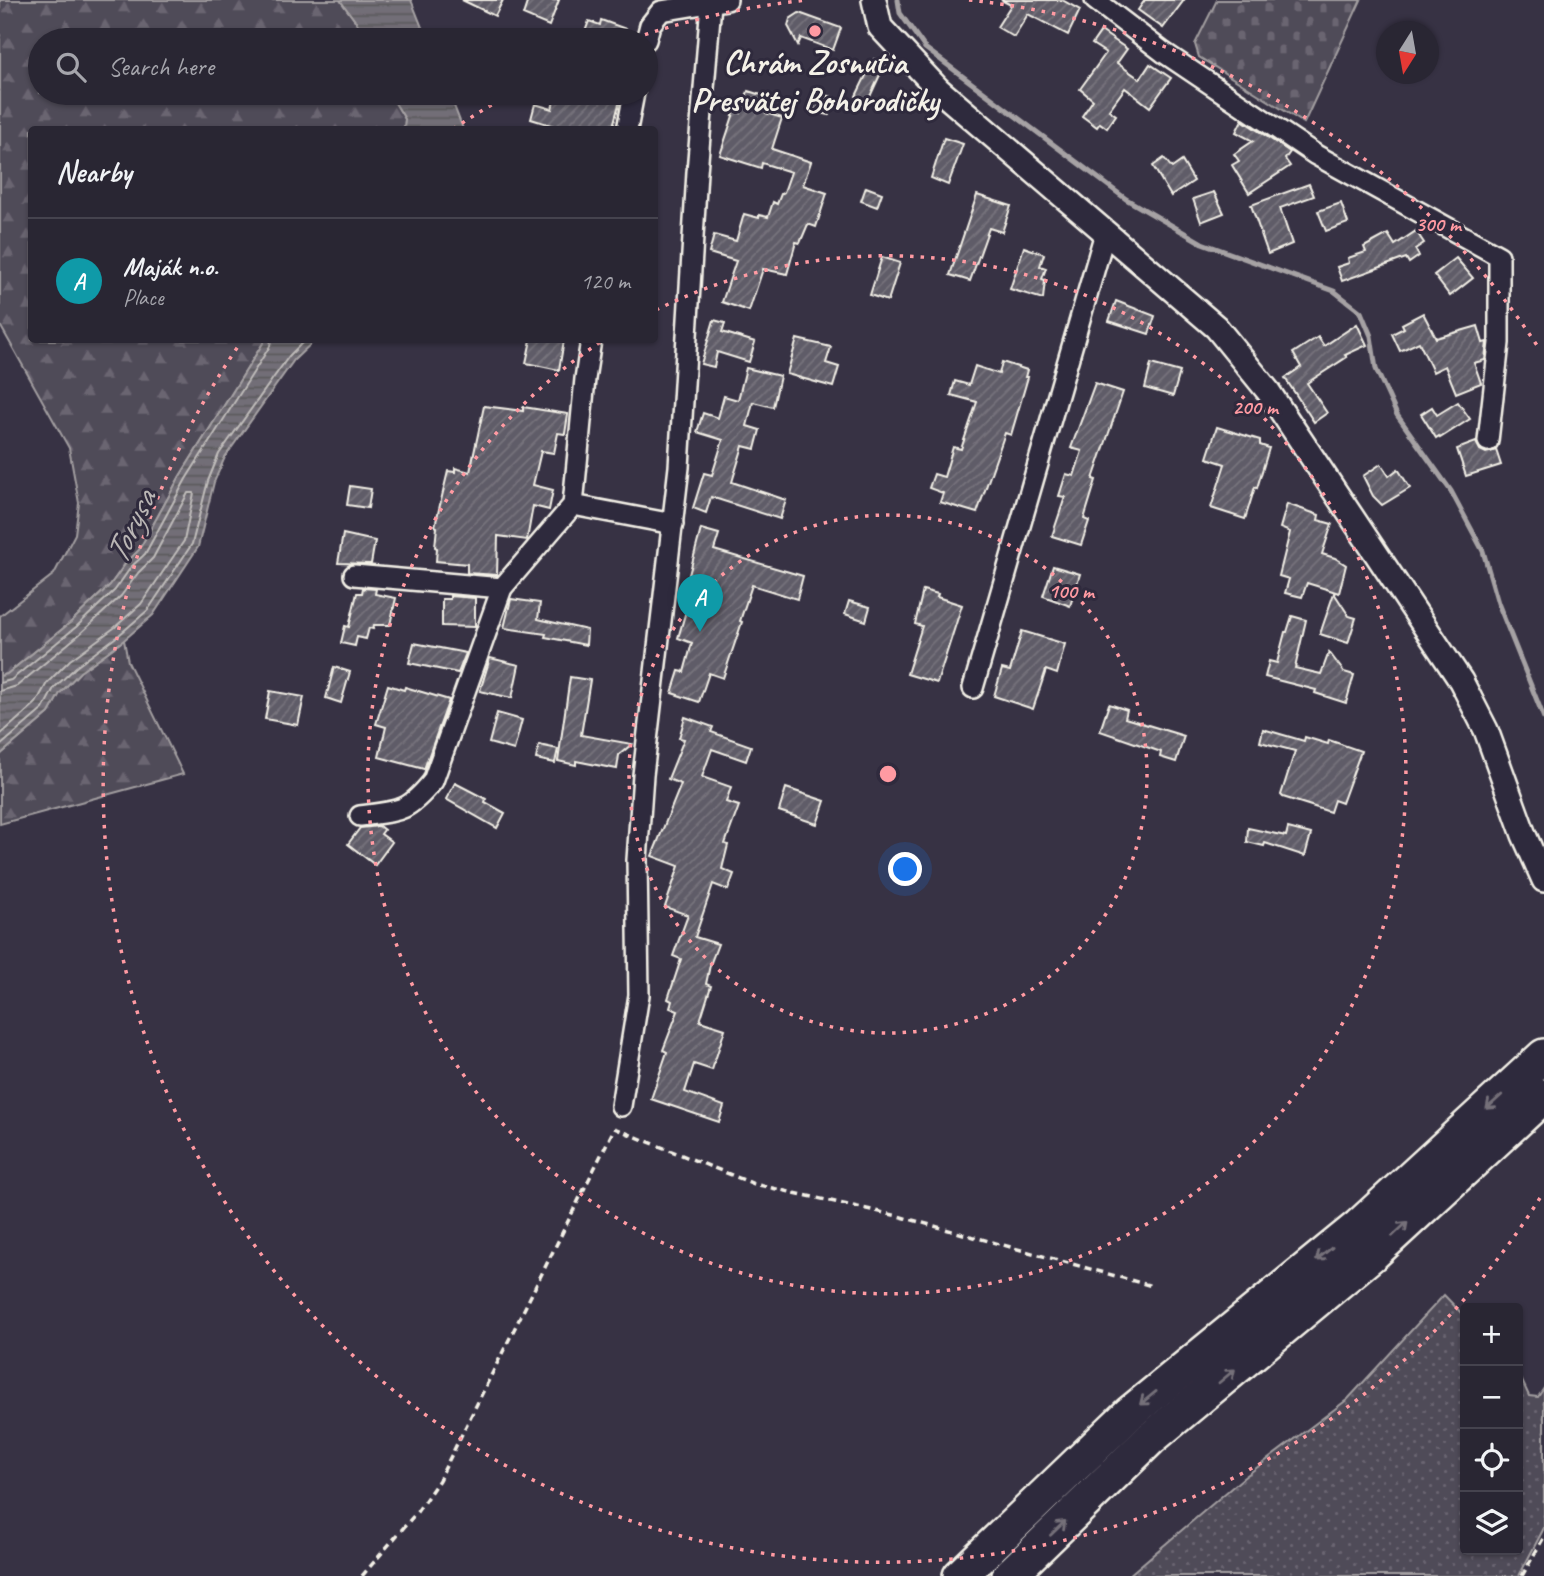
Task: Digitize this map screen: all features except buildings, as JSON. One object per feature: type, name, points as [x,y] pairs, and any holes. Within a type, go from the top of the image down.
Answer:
[{"type":"highway","points":[[960,1576],[1130,1413],[1359,1226],[1544,1056]]},
{"type":"highway","points":[[1009,1576],[1150,1440],[1375,1252],[1544,1096]]},
{"type":"street","points":[[874,0],[880,27],[939,90],[1216,327],[1268,391],[1461,681],[1486,730],[1524,835],[1544,880]]},
{"type":"street","points":[[1095,0],[1163,52],[1316,155],[1499,256],[1499,343],[1488,441]]},
{"type":"street","points":[[621,1106],[639,995],[637,860],[643,775],[679,467],[697,172],[719,2],[679,3],[661,11],[649,28]]},
{"type":"street","points":[[629,126],[632,105]]},
{"type":"street","points":[[974,688],[1105,233]]},
{"type":"street","points":[[360,816],[400,811],[417,801],[433,781],[502,588],[573,505],[585,379],[591,343]]},
{"type":"street","points":[[573,505],[673,524]]},
{"type":"street","points":[[354,575],[502,588]]},
{"type":"path","points":[[362,1576],[417,1512],[439,1480],[605,1151],[621,1106]]},
{"type":"path","points":[[614,1128],[754,1184],[898,1216],[1152,1286]]},
{"type":"path","points":[[1522,1576],[1544,1537]]},
{"type":"green space","points":[[0,0],[340,0],[360,28],[28,28],[28,105],[396,105],[405,119],[404,126],[28,126],[28,343],[263,343],[180,476],[139,550],[110,585],[71,622],[7,674],[0,676],[0,616],[54,574],[75,534],[79,503],[69,448],[0,325]]},
{"type":"green space","points":[[1217,0],[1361,0],[1304,123],[1199,57],[1195,44]]},
{"type":"green space","points":[[124,640],[128,662],[183,774],[0,824],[0,755],[49,713],[60,693],[80,672]]},
{"type":"green space","points":[[1444,1295],[1460,1312],[1460,1555],[1523,1555],[1523,1383],[1529,1396],[1538,1397],[1544,1388],[1544,1528],[1519,1576],[1128,1576],[1243,1478],[1348,1399]]},
{"type":"water","points":[[340,0],[411,0],[422,28],[360,28]]},
{"type":"water","points":[[396,105],[454,105],[462,126],[404,126],[405,119]]},
{"type":"water","points":[[263,343],[312,343],[294,360],[225,457],[214,482],[198,547],[153,615],[80,672],[60,693],[49,713],[0,755],[0,676],[7,674],[71,622],[110,585],[139,550],[180,476]]},
{"type":"waterway","points":[[898,0],[900,13],[925,48],[1126,199],[1202,243],[1334,291],[1361,312],[1371,336],[1376,369],[1397,415],[1451,491],[1483,551],[1498,603],[1544,718]]},
{"type":"place","name":"Chrám Zosnutia Presvätej Bohorodičky","points":[[815,31]]},
{"type":"place","name":"Maják n.o.","points":[[700,632]]},
{"type":"water label","name":"Torysa","points":[[130,527]]}]
